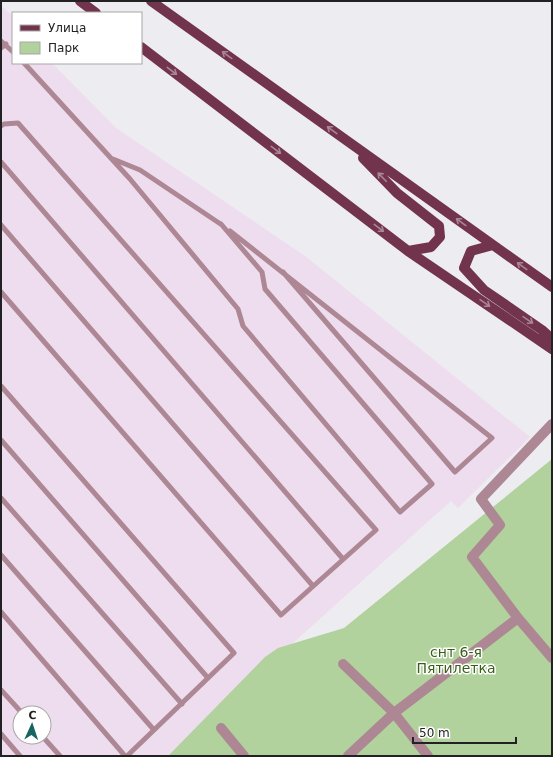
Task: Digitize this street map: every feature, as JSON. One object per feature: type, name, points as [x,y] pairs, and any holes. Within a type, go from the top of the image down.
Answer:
[{"type":"main road","points":[[80,1],[95,12]]},
{"type":"main road","points":[[154,2],[552,287]]},
{"type":"main road","points":[[142,48],[408,251],[552,350]]},
{"type":"main road","points":[[346,140],[397,193],[440,226],[440,237],[431,247],[408,251]]},
{"type":"main road","points":[[493,245],[471,252],[464,268],[484,290],[542,330],[552,339]]},
{"type":"street","points":[[552,424],[481,499],[500,525],[472,557],[518,618],[552,658]]},
{"type":"street","points":[[348,756],[394,713],[518,618]]},
{"type":"street","points":[[343,664],[391,712],[394,713],[428,756]]},
{"type":"street","points":[[221,728],[244,756]]},
{"type":"lane","points":[[1,48],[3,42],[12,51]]},
{"type":"lane","points":[[25,64],[110,157],[238,309],[243,326],[400,512],[432,484],[265,289],[262,272],[221,224]]},
{"type":"lane","points":[[1,126],[4,124],[18,123],[376,530],[281,615],[1,292]]},
{"type":"lane","points":[[110,157],[140,170],[221,224],[283,272],[492,438],[455,472],[283,272]]},
{"type":"lane","points":[[1,162],[343,559]]},
{"type":"lane","points":[[1,225],[313,586]]},
{"type":"lane","points":[[1,386],[234,653],[126,756],[1,612]]},
{"type":"lane","points":[[1,440],[208,678]]},
{"type":"lane","points":[[1,498],[182,704]]},
{"type":"lane","points":[[1,555],[154,730]]},
{"type":"lane","points":[[1,690],[15,705]]},
{"type":"lane","points":[[1,734],[20,756]]},
{"type":"lane","points":[[50,745],[60,756]]},
{"type":"shaded area","points":[[1,6],[12,15],[12,64],[53,64],[116,128],[305,256],[530,437],[458,508],[451,501],[167,756],[1,756]]},
{"type":"green space","name":"снт 6-я Пятилетка","points":[[552,459],[552,756],[168,756],[265,657],[278,648],[344,628]]}]
